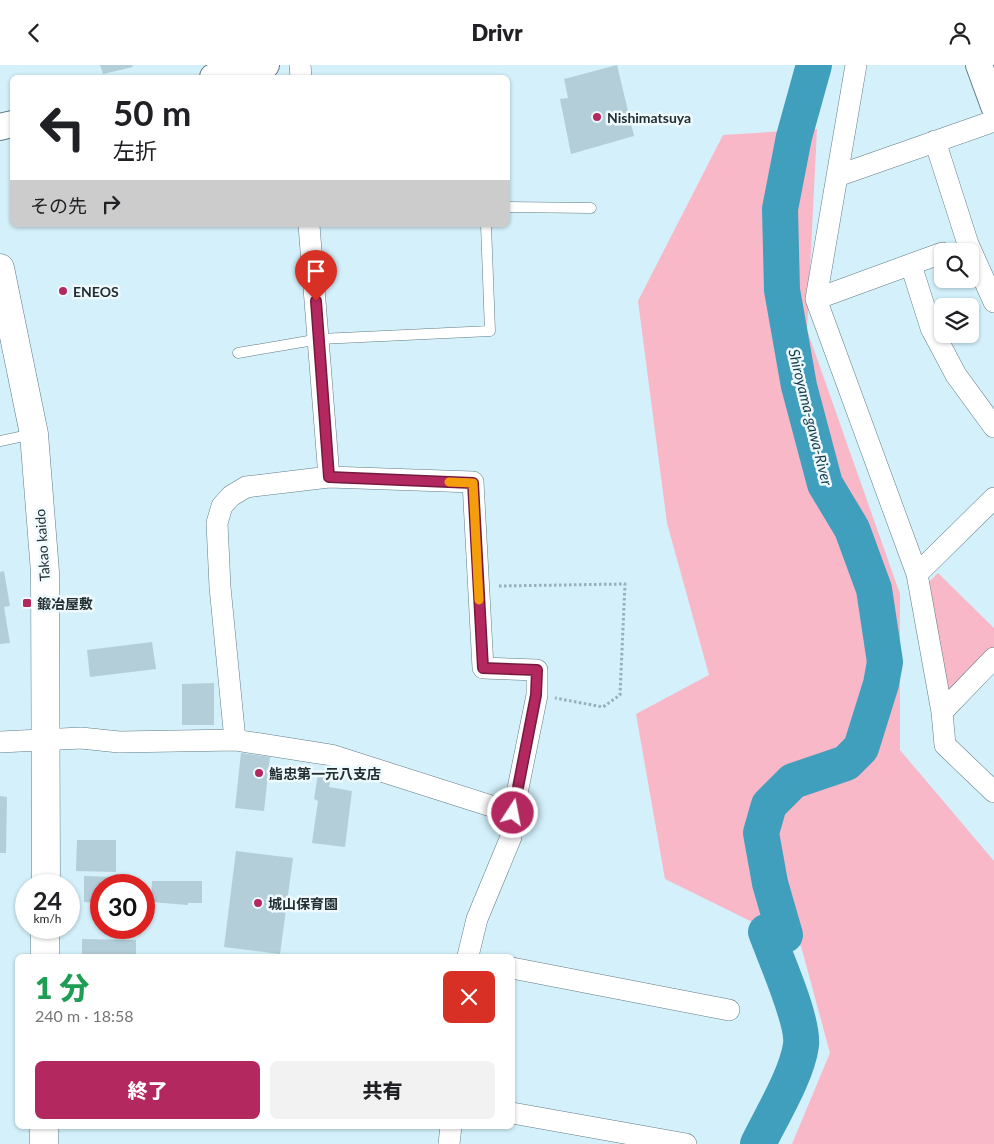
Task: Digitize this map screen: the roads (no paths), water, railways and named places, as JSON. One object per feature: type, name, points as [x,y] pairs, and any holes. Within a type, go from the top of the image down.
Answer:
[{"type":"main road","name":"Takao kaido","points":[[0,268],[4,306],[34,434],[45,572],[46,874]]},
{"type":"main road","points":[[45,939],[45,954]]},
{"type":"main road","points":[[44,1129],[44,1144]]},
{"type":"street","points":[[222,75],[266,65]]},
{"type":"street","points":[[856,65],[816,299],[917,574],[942,712],[945,745],[994,792]]},
{"type":"street","points":[[979,65],[994,105]]},
{"type":"street","points":[[837,176],[994,121]]},
{"type":"street","points":[[935,141],[968,243]]},
{"type":"street","points":[[309,227],[320,339],[329,477]]},
{"type":"street","points":[[816,299],[934,256]]},
{"type":"street","points":[[911,265],[931,328],[956,375],[994,427]]},
{"type":"street","points":[[979,268],[994,302]]},
{"type":"street","points":[[235,740],[220,587],[217,523],[222,506],[231,496],[246,487],[329,477],[473,483],[483,668],[537,670],[536,695],[510,837],[477,919],[468,954]]},
{"type":"street","points":[[917,574],[994,498]]},
{"type":"street","points":[[942,712],[994,658]]},
{"type":"street","points":[[0,742],[47,739],[119,742],[235,740],[331,755],[513,813]]},
{"type":"street","points":[[515,969],[729,1010]]},
{"type":"street","points":[[515,1114],[686,1144]]},
{"type":"street","points":[[449,1144],[452,1129]]},
{"type":"lane","points":[[510,207],[591,208]]},
{"type":"lane","points":[[238,353],[320,339],[490,331],[486,227]]},
{"type":"lane","points":[[0,441],[34,434]]},
{"type":"waterway","name":"Shiroyama-gawa-River","points":[[758,1144],[783,1096],[799,1057],[801,1045],[801,1034],[794,1005],[766,932],[785,935],[770,883],[761,833],[769,805],[793,781],[846,763],[861,748],[881,684],[885,662],[874,589],[852,529],[825,484],[799,386],[782,290],[780,209],[794,137],[814,65]]},
{"type":"place","name":"Nishimatsuya","points":[[597,117]]},
{"type":"place","name":"ENEOS","points":[[63,291]]},
{"type":"place","name":"鍛冶屋敷","points":[[27,603]]},
{"type":"place","name":"鮨忠第一元八支店","points":[[259,773]]},
{"type":"place","name":"城山保育園","points":[[258,903]]}]
